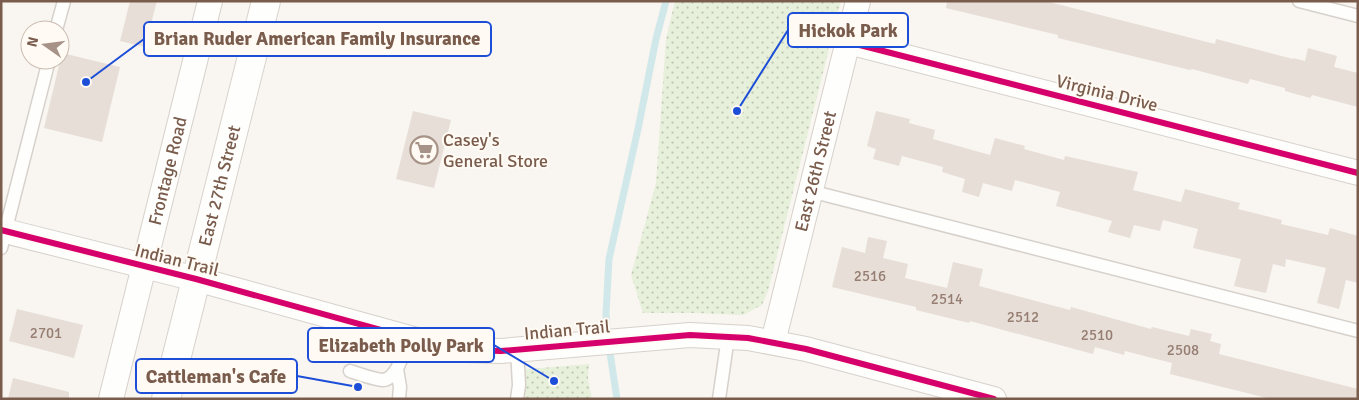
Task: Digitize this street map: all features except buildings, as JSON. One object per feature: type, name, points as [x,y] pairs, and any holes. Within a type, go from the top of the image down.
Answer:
[{"type":"main road","name":"East 27th Street","points":[[166,399],[266,1]]},
{"type":"street","name":"Frontage Road","points":[[111,399],[210,1]]},
{"type":"street","name":"East 26th Street","points":[[773,342],[858,1]]},
{"type":"street","name":"Virginia Drive","points":[[848,42],[1358,173]]},
{"type":"street","name":"Indian Trail","points":[[3,236],[144,266],[428,343],[466,350],[517,350],[690,335],[728,336],[806,349],[994,399]]},
{"type":"lane","points":[[59,20],[64,1]]},
{"type":"lane","points":[[1299,1],[1358,16]]},
{"type":"lane","points":[[3,236],[46,70]]},
{"type":"lane","points":[[810,191],[1358,331]]},
{"type":"lane","points":[[719,399],[728,336]]},
{"type":"lane","points":[[350,371],[381,380],[390,377],[397,369],[409,338]]},
{"type":"lane","points":[[517,350],[519,385],[517,399]]},
{"type":"lane","points":[[397,369],[400,387],[399,399]]},
{"type":"green space","points":[[675,1],[841,1],[768,291],[762,305],[743,315],[643,313],[631,275],[656,183],[666,39]]},
{"type":"green space","points":[[589,364],[588,378],[592,399],[517,399],[518,370]]},
{"type":"waterway","points":[[617,399],[607,333],[606,313],[609,259],[656,39],[666,1]]},
{"type":"cycle path","points":[[848,42],[1358,173]]},
{"type":"cycle path","points":[[1,230],[196,279],[428,343],[466,350],[501,351],[690,335],[748,338],[806,349],[994,399]]},
{"type":"place","name":"Brian Ruder American Family Insurance","points":[[86,82]]},
{"type":"place","name":"Hickok Park","points":[[737,111]]},
{"type":"place","name":"Casey's General Store","points":[[424,150]]},
{"type":"place","name":"Elizabeth Polly Park","points":[[554,381]]},
{"type":"place","name":"Cattleman's Cafe","points":[[358,387]]}]
